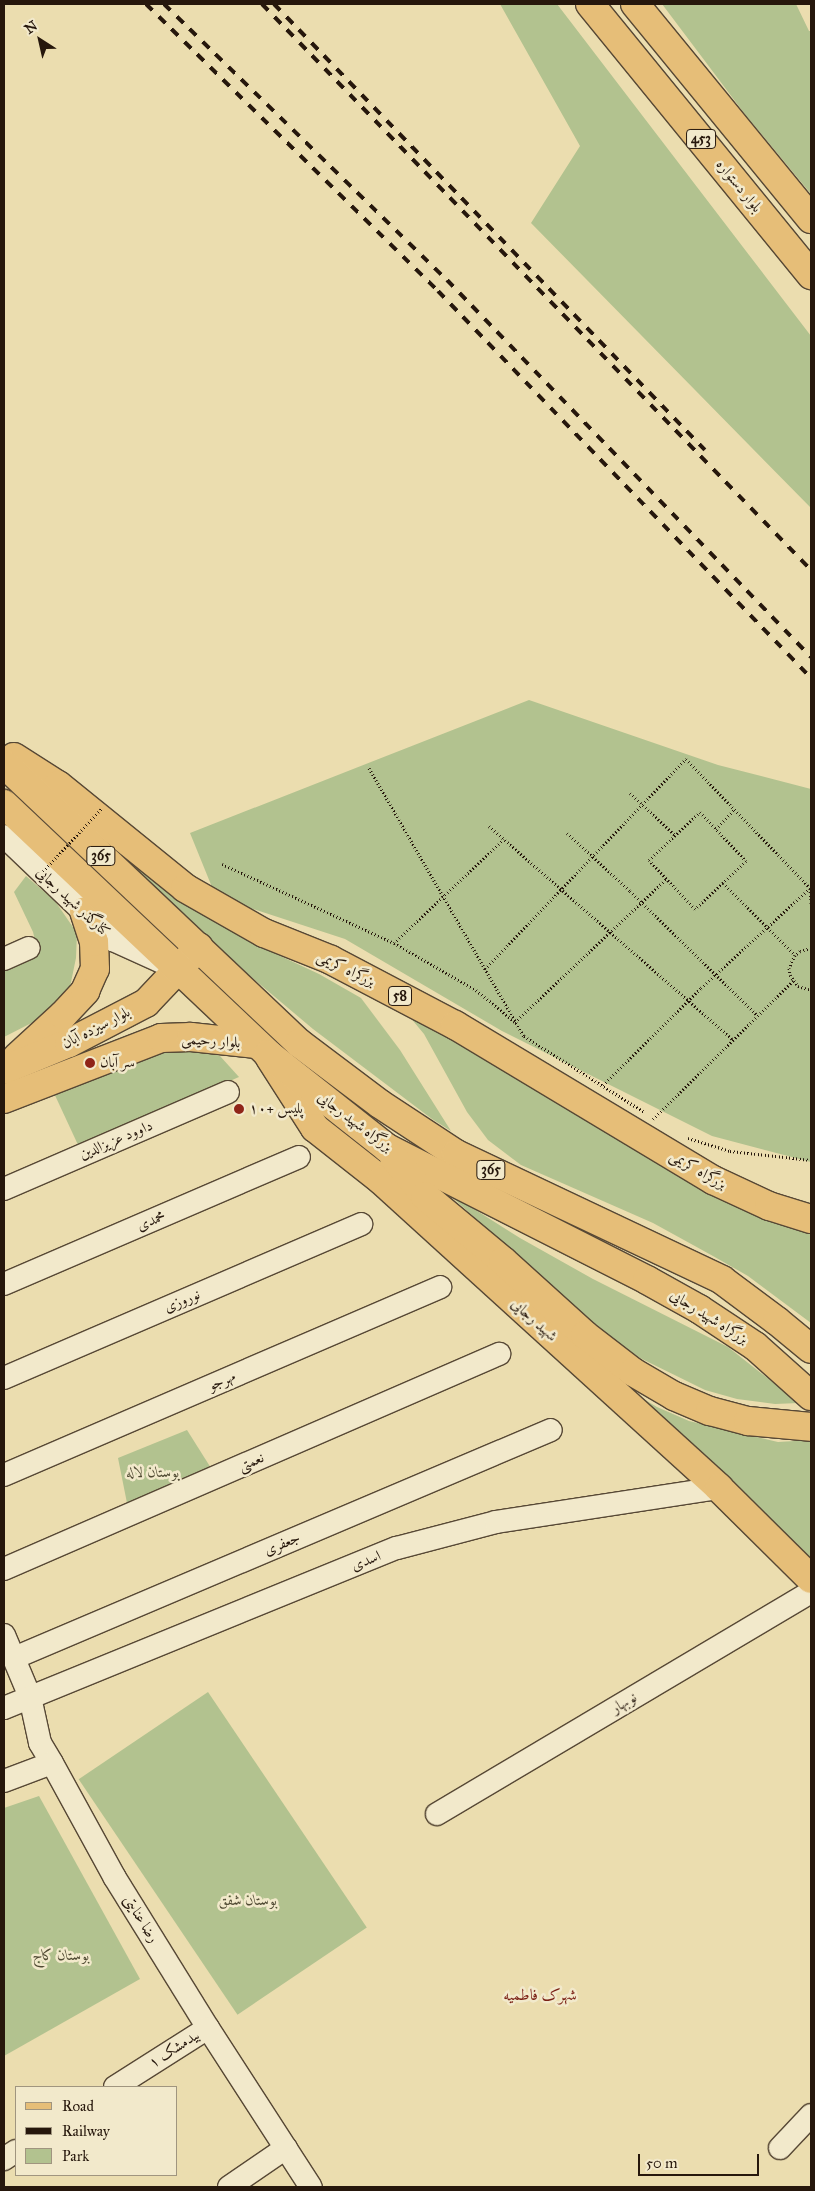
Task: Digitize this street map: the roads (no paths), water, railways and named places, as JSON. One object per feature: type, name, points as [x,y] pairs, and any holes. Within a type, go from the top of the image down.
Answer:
[{"type":"main road","name":"بلوار دستواره","points":[[590,4],[811,275]]},
{"type":"main road","name":"453","points":[[635,4],[811,219]]},
{"type":"main road","name":"بزرگراه کریمی","points":[[4,750],[58,785],[185,888],[264,933],[331,960],[651,1125],[714,1180],[769,1206],[811,1220]]},
{"type":"main road","name":"بزرگراه شهید رجایی","points":[[4,764],[299,1043],[380,1104],[456,1154],[722,1280],[777,1320],[811,1350]]},
{"type":"main road","name":"بزرگراه شهید رجایی","points":[[4,804],[262,1049],[387,1148],[647,1280],[699,1309],[755,1346],[801,1384],[811,1396]]},
{"type":"main road","points":[[4,1070],[64,1015],[85,992],[95,969],[94,942],[84,912]]},
{"type":"main road","points":[[178,970],[199,947]]},
{"type":"main road","name":"بلوار سیزده آبان","points":[[4,1070],[69,1043],[146,1003],[178,970]]},
{"type":"main road","points":[[117,1018],[137,1018],[144,1028],[144,1034],[136,1047]]},
{"type":"main road","name":"بلوار رحیمی","points":[[136,1047],[161,1038],[191,1037],[262,1049]]},
{"type":"main road","name":"بلوار سیزده آبان","points":[[4,1099],[136,1047]]},
{"type":"main road","name":"شهید رجایی","points":[[262,1049],[315,1128],[381,1180],[719,1488],[811,1579]]},
{"type":"main road","points":[[387,1148],[425,1196],[503,1261],[585,1334],[633,1372],[674,1396],[710,1411],[748,1421],[780,1426],[811,1426]]},
{"type":"street","name":"کنارگذر شهید رجایی","points":[[4,836],[114,940],[178,970]]},
{"type":"street","points":[[4,959],[29,948]]},
{"type":"street","name":"داوود عزیزالدین","points":[[4,1189],[228,1092]]},
{"type":"street","name":"محمدی","points":[[4,1284],[298,1157]]},
{"type":"street","name":"نوروزی","points":[[4,1378],[361,1224]]},
{"type":"street","name":"مهرجو","points":[[4,1475],[440,1287]]},
{"type":"street","name":"نعمتی","points":[[4,1569],[499,1354]]},
{"type":"street","name":"جعفری","points":[[14,1658],[551,1430]]},
{"type":"street","name":"اسدی","points":[[4,1708],[397,1548],[496,1522],[719,1488]]},
{"type":"street","name":"نوبهار","points":[[437,1814],[811,1592]]},
{"type":"street","name":"رضا عنایتی","points":[[4,1635],[30,1697],[40,1743],[115,1878],[208,2028],[311,2187]]},
{"type":"street","points":[[4,1781],[52,1763]]},
{"type":"street","name":"بیدمشک ۱","points":[[117,2086],[208,2028]]},
{"type":"street","points":[[780,2148],[811,2115]]},
{"type":"street","points":[[229,2187],[286,2148]]},
{"type":"street","points":[[4,2159],[15,2152]]},
{"type":"railway","points":[[146,4],[438,291],[811,678]]},
{"type":"railway","points":[[164,4],[447,280],[811,657]]},
{"type":"railway","points":[[262,4],[811,570]]},
{"type":"railway","points":[[274,4],[705,450]]},
{"type":"place","name":"سر آبان","points":[[90,1063]]},
{"type":"place","name":"پلیس +۱۰","points":[[239,1109]]},
{"type":"district","name":"شهرک فاطمیه","points":[[540,1995]]},
{"type":"park label","name":"بوستان لاله","points":[[153,1473]]},
{"type":"park label","name":"بوستان شفق","points":[[248,1901]]},
{"type":"park label","name":"بوستان کاج","points":[[61,1956]]}]
